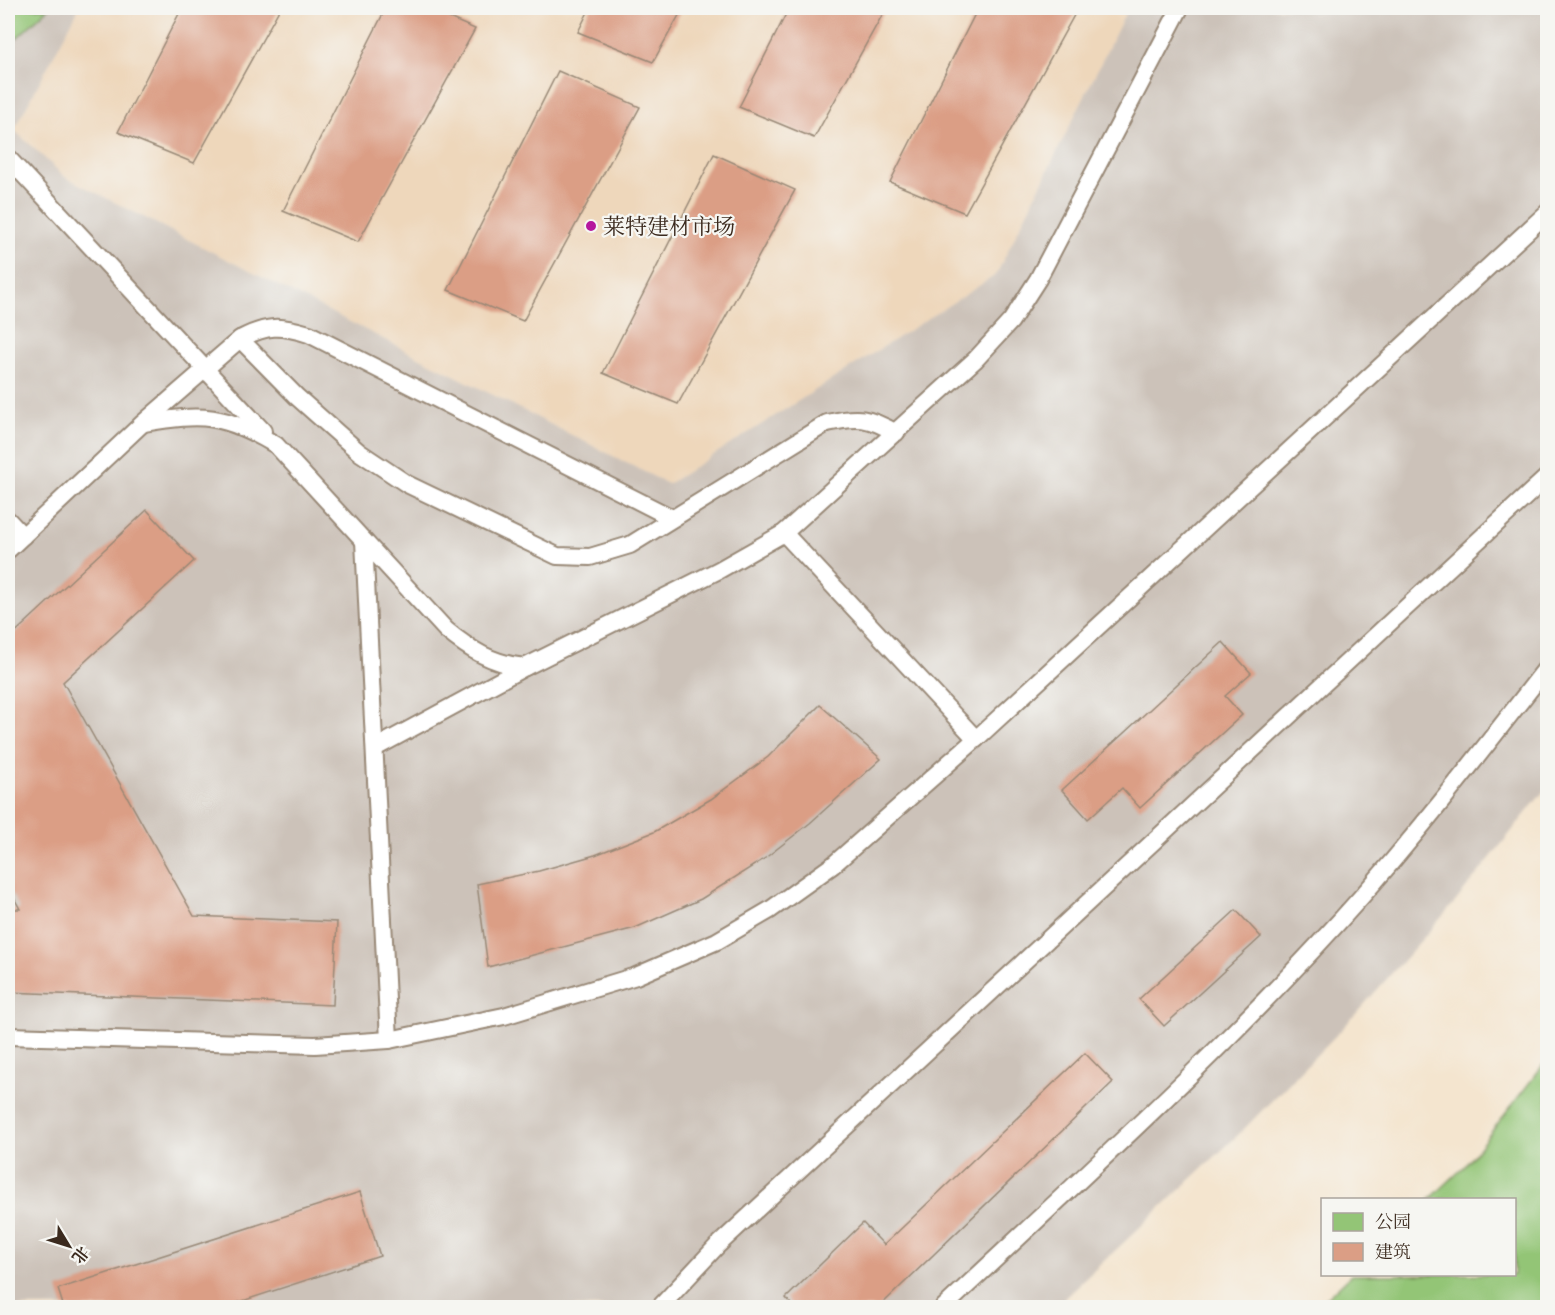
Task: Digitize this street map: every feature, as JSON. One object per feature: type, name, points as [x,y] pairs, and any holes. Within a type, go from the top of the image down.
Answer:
[{"type":"lane","points":[[375,748],[525,667],[719,570],[784,533],[896,433],[976,359],[1011,321],[1038,279],[1180,8]]},
{"type":"lane","points":[[8,158],[446,630],[470,650],[504,665],[525,667]]},
{"type":"lane","points":[[8,1036],[315,1045],[389,1040],[515,1013],[636,976],[717,941],[770,910],[833,866],[976,739],[1548,212]]},
{"type":"lane","points":[[8,550],[143,423],[240,339],[263,327],[292,329],[309,334],[672,518]]},
{"type":"lane","points":[[240,339],[297,397],[359,452],[407,484],[557,556],[590,557],[630,545],[827,423],[853,417],[875,421],[896,433]]},
{"type":"lane","points":[[143,423],[184,416],[221,419],[241,424],[276,445]]},
{"type":"lane","points":[[660,1308],[717,1246],[1548,476]]},
{"type":"lane","points":[[8,520],[23,536]]},
{"type":"lane","points":[[784,533],[976,739]]},
{"type":"lane","points":[[364,542],[389,1040]]},
{"type":"lane","points":[[943,1308],[1194,1073],[1278,986],[1363,895],[1454,786],[1548,666]]},
{"type":"shaded area","points":[[8,8],[79,8],[14,130],[65,177],[668,484],[996,275],[1128,8],[1547,8],[1547,787],[1456,901],[1344,1027],[1239,1134],[1055,1307],[8,1307]]},
{"type":"shaded area","name":"莱特建材市场","points":[[79,8],[1128,8],[996,275],[668,484],[65,177],[50,165],[14,130]]},
{"type":"green space","points":[[8,8],[49,8],[8,46]]},
{"type":"green space","points":[[1547,1060],[1547,1307],[1317,1307],[1350,1276],[1516,1276],[1516,1198],[1431,1198],[1465,1166]]},
{"type":"building","points":[[182,8],[280,8],[194,163],[118,132]]},
{"type":"building","points":[[386,8],[426,8],[475,29],[358,242],[283,211]]},
{"type":"building","points":[[590,8],[683,8],[653,62],[578,32]]},
{"type":"building","points":[[789,8],[886,8],[814,138],[739,107]]},
{"type":"building","points":[[978,8],[1078,8],[965,213],[890,182]]},
{"type":"building","points":[[558,71],[640,107],[523,321],[448,290]]},
{"type":"building","points":[[714,154],[795,190],[678,404],[603,373]]},
{"type":"building","points":[[147,510],[194,561],[63,682],[194,916],[337,922],[333,1005],[8,992],[8,909],[20,909],[8,887],[8,639]]},
{"type":"building","points":[[1223,642],[1251,673],[1225,696],[1242,715],[1140,808],[1122,788],[1088,819],[1062,790]]},
{"type":"building","points":[[820,705],[881,759],[810,823],[764,859],[701,899],[635,928],[488,967],[477,884],[539,871],[595,855],[654,832],[711,799],[768,757]]},
{"type":"building","points":[[1236,910],[1261,937],[1164,1026],[1139,999]]},
{"type":"building","points":[[1085,1053],[1113,1082],[878,1308],[794,1308],[786,1298],[863,1223],[884,1245]]},
{"type":"building","points":[[360,1192],[380,1256],[221,1308],[64,1308],[58,1289]]},
{"type":"place","name":"莱特建材市场","points":[[591,226]]}]
